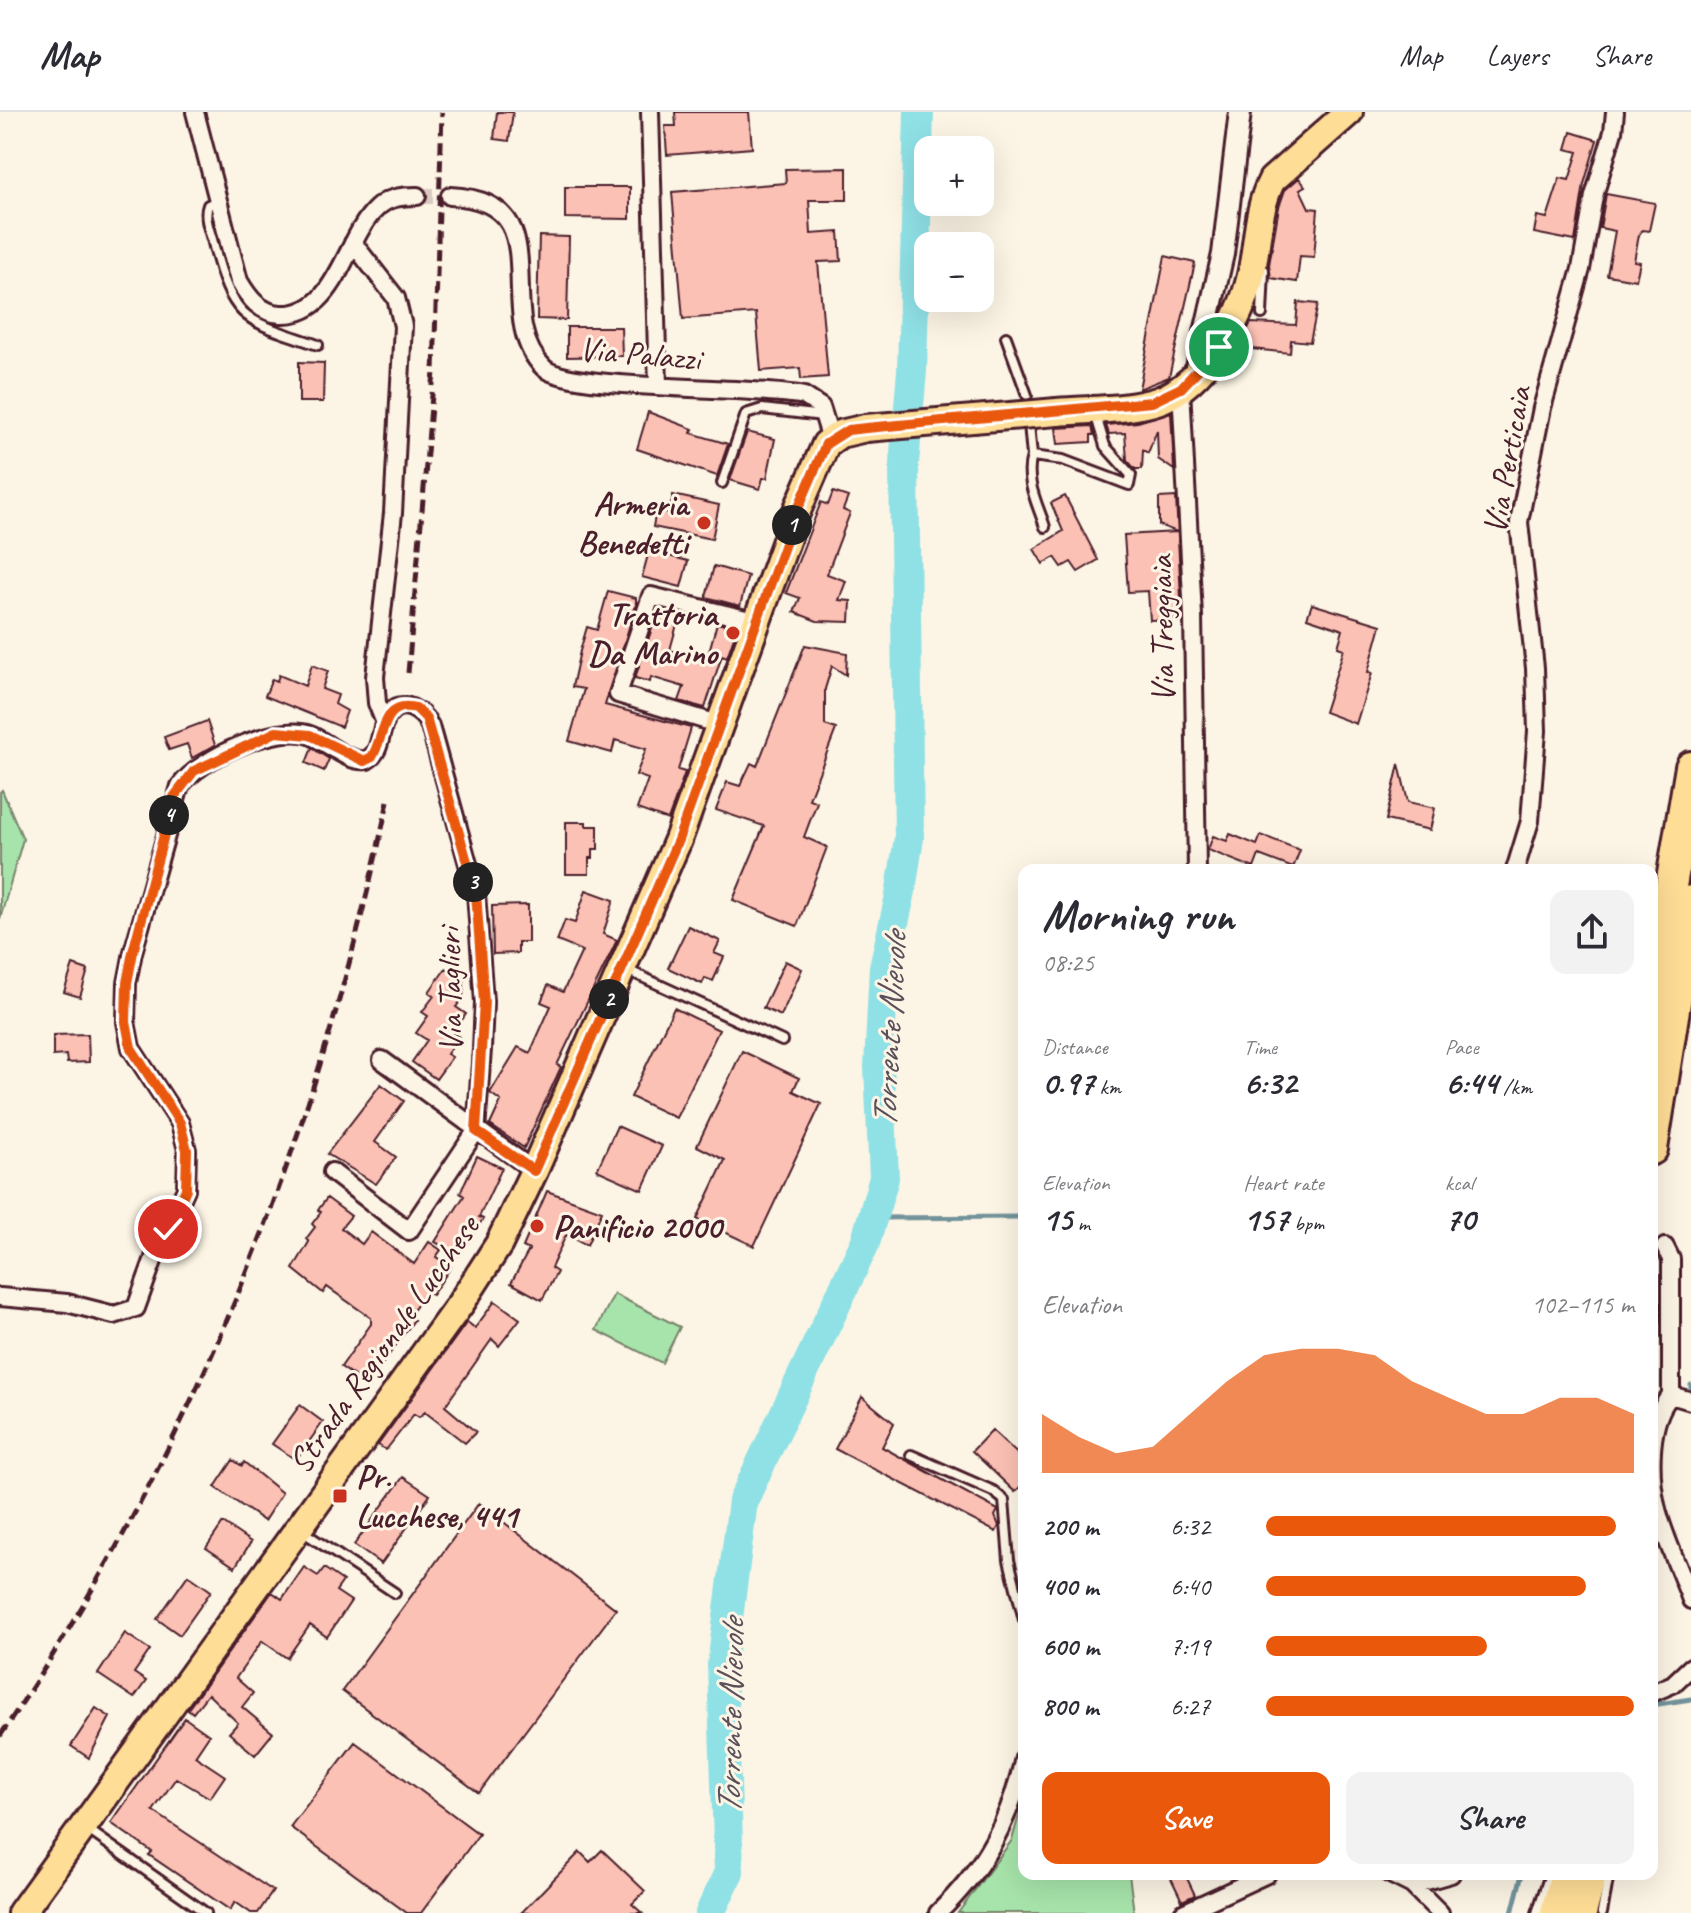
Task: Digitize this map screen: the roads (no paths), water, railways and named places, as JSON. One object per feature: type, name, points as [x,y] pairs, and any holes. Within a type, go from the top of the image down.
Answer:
[{"type":"highway","points":[[1658,963],[1691,767]]},
{"type":"highway","points":[[1658,1111],[1691,901]]},
{"type":"highway","points":[[1556,1913],[1564,1880]]},
{"type":"highway","points":[[1581,1913],[1589,1880]]},
{"type":"main road","points":[[829,428],[848,430],[1152,402],[1189,380],[1225,338],[1247,292],[1262,210],[1272,180],[1349,112]]},
{"type":"main road","name":"Strada Regionale Lucchese","points":[[21,1913],[481,1274],[534,1171],[678,840],[829,428]]},
{"type":"street","points":[[195,112],[239,281],[263,309],[290,313],[308,307],[322,296],[369,215],[381,204],[395,198],[417,196]]},
{"type":"street","points":[[650,112],[658,386]]},
{"type":"street","points":[[1189,380],[1223,254],[1240,112]]},
{"type":"street","name":"Via Perticaia","points":[[1517,864],[1530,821],[1537,731],[1535,668],[1519,522],[1542,408],[1581,269],[1594,196],[1613,132],[1615,112]]},
{"type":"street","name":"Via Palazzi","points":[[450,196],[485,200],[508,220],[517,243],[527,336],[542,366],[562,377],[796,395],[812,400],[829,428]]},
{"type":"street","points":[[0,1297],[67,1303],[114,1315],[136,1308],[160,1244],[183,1197],[187,1150],[180,1123],[131,1048],[126,1022],[127,983],[133,952],[180,786],[194,771],[276,732],[310,735],[354,759],[367,760],[376,752],[385,723],[377,703],[375,677],[393,513],[403,326],[396,298],[353,243]]},
{"type":"street","points":[[340,267],[376,273]]},
{"type":"street","name":"Via Treggiaia","points":[[1189,380],[1197,864]]},
{"type":"street","points":[[721,725],[618,694],[651,596],[758,622]]},
{"type":"street","name":"Via Taglieri","points":[[385,723],[388,714],[402,707],[416,708],[426,718],[476,893],[484,1002],[476,1131]]},
{"type":"street","points":[[382,1060],[534,1171]]},
{"type":"street","points":[[332,1172],[409,1231],[476,1131]]},
{"type":"street","points":[[1658,1411],[1671,1395],[1671,1259],[1665,1247]]},
{"type":"street","points":[[1671,1395],[1691,1401]]},
{"type":"street","points":[[1658,1510],[1691,1600]]},
{"type":"street","points":[[1658,1690],[1673,1684],[1691,1667]]},
{"type":"street","points":[[938,1913],[970,1879],[991,1847],[1013,1805],[1018,1784]]},
{"type":"street","points":[[1183,1913],[1254,1880]]},
{"type":"street","points":[[1402,1880],[1412,1885],[1440,1913]]},
{"type":"street","points":[[1412,1885],[1430,1880]]},
{"type":"lane","points":[[220,200],[208,205],[206,217],[225,288],[237,309],[257,323],[318,345]]},
{"type":"lane","points":[[1262,210],[1267,219],[1262,314]]},
{"type":"lane","points":[[1006,337],[1027,395]]},
{"type":"lane","points":[[1032,456],[1063,460],[1129,485],[1131,475],[1101,437],[1095,408]]},
{"type":"lane","points":[[722,483],[746,414],[762,409],[829,428]]},
{"type":"lane","points":[[1029,424],[1031,485],[1045,527]]},
{"type":"lane","points":[[623,968],[782,1041]]},
{"type":"lane","points":[[911,1455],[993,1491],[1004,1500],[1009,1560],[1018,1596]]},
{"type":"lane","points":[[298,1528],[395,1593]]},
{"type":"lane","points":[[83,1827],[206,1913]]},
{"type":"lane","points":[[1537,1913],[1548,1880]]},
{"type":"lane","points":[[1602,1913],[1608,1880]]},
{"type":"waterway","name":"Torrente Nievole","points":[[710,1913],[729,1872],[722,1665],[743,1501],[865,1243],[884,1178],[879,1067],[884,967],[909,838],[904,464],[912,371],[919,112]]},
{"type":"waterway","points":[[873,1218],[1018,1217]]},
{"type":"waterway","points":[[1658,1704],[1691,1699]]},
{"type":"waterway","points":[[1512,1913],[1520,1880]]},
{"type":"tunnel","points":[[417,196],[450,196]]},
{"type":"railway","points":[[408,673],[434,372],[442,112]]},
{"type":"railway","points":[[0,1736],[70,1626],[133,1515],[190,1402],[240,1288],[285,1170],[324,1050],[388,801]]},
{"type":"place","name":"Armeria Benedetti","points":[[704,523]]},
{"type":"place","name":"Trattoria Da Marino","points":[[733,633]]},
{"type":"place","name":"Panificio 2000","points":[[537,1226]]},
{"type":"place","name":"Pr. Lucchese, 441","points":[[340,1496]]}]
